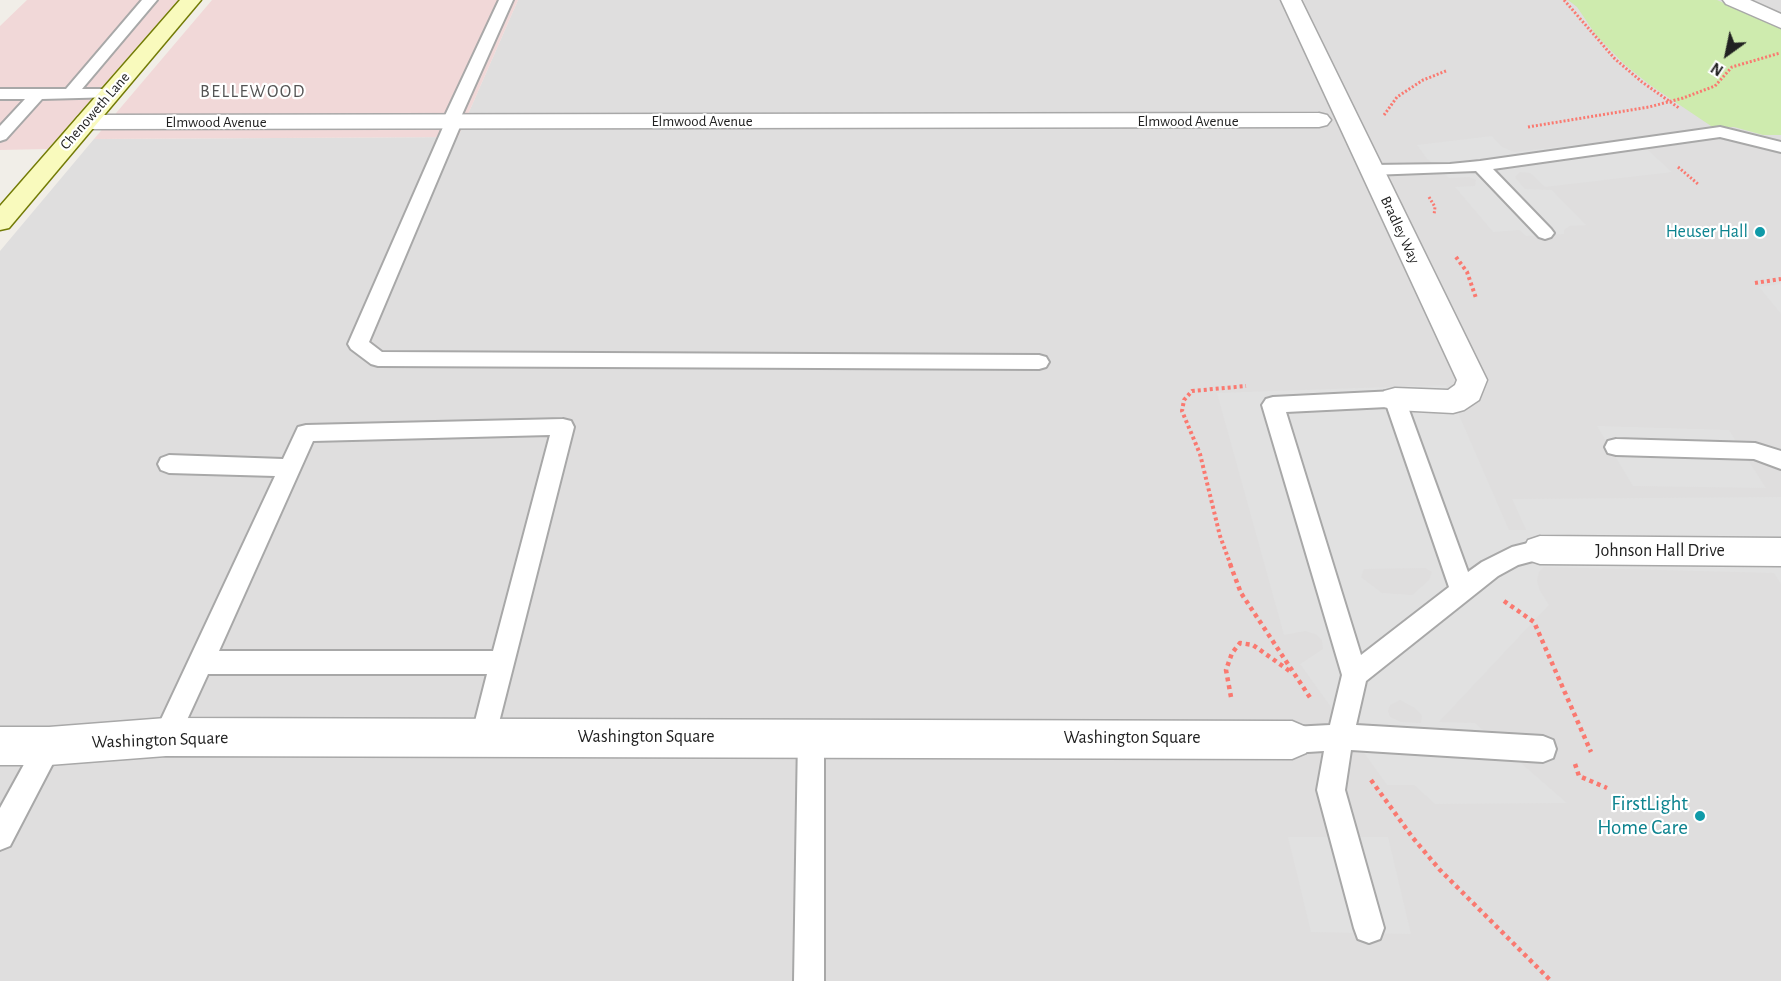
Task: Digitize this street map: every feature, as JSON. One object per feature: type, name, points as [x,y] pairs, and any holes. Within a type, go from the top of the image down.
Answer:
[{"type":"main road","name":"Chenoweth Lane","points":[[0,222],[190,0]]},
{"type":"street","name":"Bradley Way","points":[[1290,0],[1472,380],[1468,392],[1453,402],[1395,399]]},
{"type":"street","points":[[1733,0],[1781,22]]},
{"type":"street","name":"Elmwood Avenue","points":[[86,122],[1319,120]]},
{"type":"street","name":"Johnson Hall Drive","points":[[1540,550],[1781,552]]},
{"type":"street","name":"Washington Square","points":[[0,746],[49,746],[166,737],[1292,740]]},
{"type":"lane","points":[[70,94],[150,0]]},
{"type":"lane","points":[[506,0],[358,344],[378,359],[1040,362]]},
{"type":"lane","points":[[0,94],[110,94]]},
{"type":"lane","points":[[0,136],[38,94]]},
{"type":"lane","points":[[1319,120],[1348,121]]},
{"type":"lane","points":[[1371,170],[1450,169],[1480,166],[1720,132],[1781,147]]},
{"type":"lane","points":[[1480,166],[1545,233]]},
{"type":"lane","points":[[1369,928],[1331,790],[1340,737],[1355,675],[1273,405],[1395,399],[1470,586]]},
{"type":"lane","points":[[166,737],[306,433],[563,427],[484,737]]},
{"type":"lane","points":[[1616,447],[1755,451],[1781,460]]},
{"type":"lane","points":[[169,464],[290,468]]},
{"type":"lane","points":[[1355,675],[1470,586],[1512,557],[1540,550]]},
{"type":"lane","points":[[200,662],[503,663]]},
{"type":"lane","points":[[809,981],[811,737]]},
{"type":"lane","points":[[1292,740],[1340,737],[1543,749]]},
{"type":"lane","points":[[0,836],[49,746]]},
{"type":"path","points":[[1564,0],[1615,59],[1679,108]]},
{"type":"path","points":[[1522,128],[1670,101],[1715,86],[1726,72],[1736,65],[1781,52]]},
{"type":"path","points":[[1360,146],[1397,97],[1423,80],[1446,71]]},
{"type":"path","points":[[1755,283],[1781,279]]},
{"type":"path","points":[[1470,586],[1534,622],[1583,741],[1591,752]]},
{"type":"path","points":[[1232,704],[1226,670],[1232,653],[1240,643],[1253,645],[1292,672]]},
{"type":"path","points":[[1573,757],[1579,776],[1607,788]]},
{"type":"shaded area","points":[[27,0],[178,0],[48,149],[0,150],[0,26]]},
{"type":"shaded area","points":[[212,0],[518,0],[458,137],[94,139]]},
{"type":"shaded area","points":[[518,0],[1781,0],[1781,981],[0,981],[0,251],[94,139],[458,137]]},
{"type":"shaded area","points":[[1492,136],[1502,147],[1514,152],[1635,138],[1672,172],[1545,187],[1530,173],[1520,172],[1515,177],[1525,189],[1552,190],[1586,225],[1570,226],[1564,230],[1564,234],[1526,236],[1519,230],[1493,232],[1455,187],[1475,186],[1476,180],[1469,177],[1449,178],[1427,159],[1417,145]]},
{"type":"shaded area","points":[[1781,284],[1781,314],[1759,287]]},
{"type":"shaded area","points":[[1446,385],[1509,530],[1526,530],[1512,499],[1781,497],[1781,584],[1774,573],[1544,567],[1539,572],[1537,580],[1539,589],[1549,605],[1439,722],[1475,723],[1567,803],[1435,804],[1414,785],[1387,785],[1300,664],[1323,649],[1322,640],[1315,634],[1305,631],[1284,635],[1217,393]],"holes":[[[1425,568],[1432,572],[1429,580],[1412,595],[1382,593],[1361,577],[1364,569]],[[1400,700],[1415,708],[1422,716],[1421,723],[1401,722],[1390,717],[1388,711],[1390,705]]]},
{"type":"shaded area","points":[[1597,426],[1729,430],[1766,488],[1633,486]]},
{"type":"shaded area","points":[[1288,837],[1388,837],[1411,934],[1311,932]]},
{"type":"green space","points":[[1568,0],[1717,0],[1781,28],[1781,135],[1763,135],[1734,127],[1714,128],[1650,85],[1624,64],[1596,35],[1577,7]]},
{"type":"place","name":"Heuser Hall","points":[[1760,232]]},
{"type":"place","name":"FirstLight Home Care","points":[[1700,816]]},
{"type":"district","name":"BELLEWOOD","points":[[253,92]]}]
